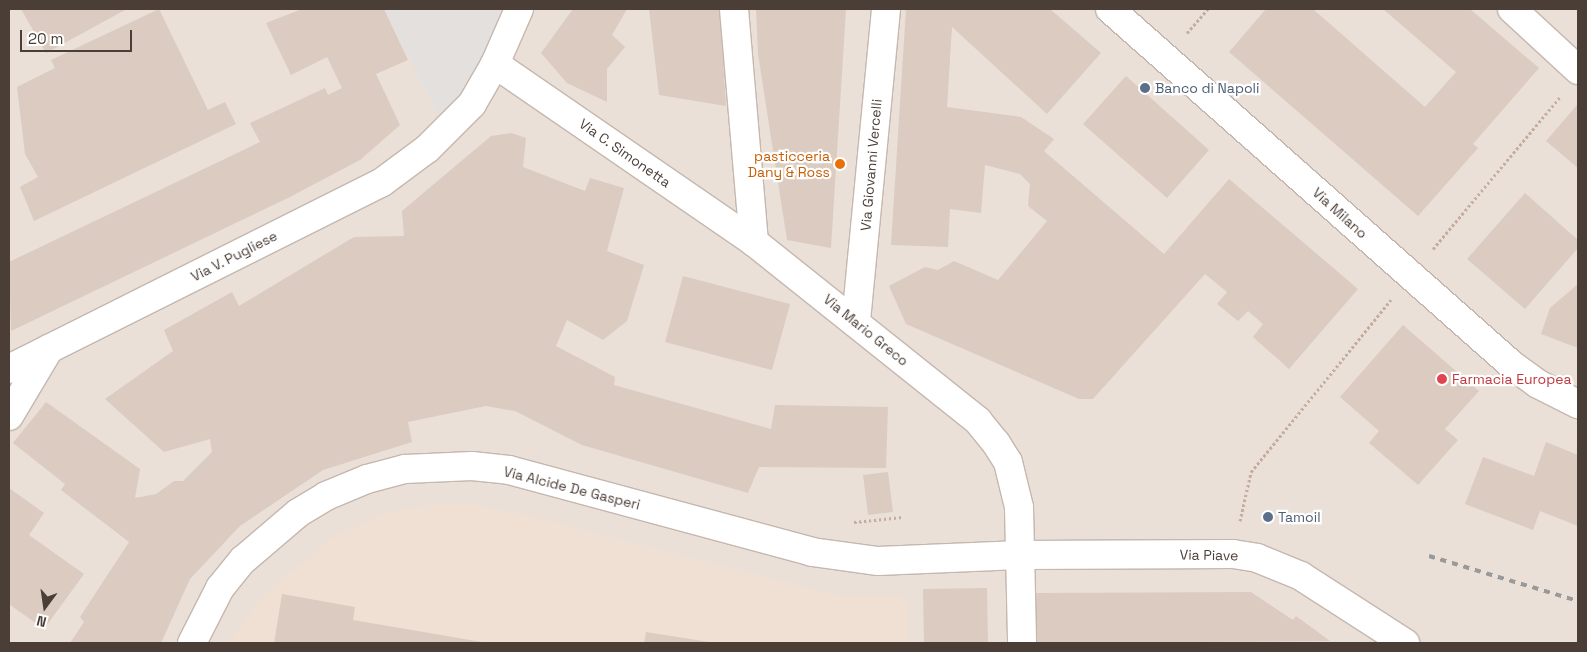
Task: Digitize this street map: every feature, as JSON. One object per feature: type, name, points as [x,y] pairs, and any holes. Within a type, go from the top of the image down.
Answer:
[{"type":"street","name":"Via V. Pugliese","points":[[9,368],[381,183],[427,149],[472,104],[495,64],[519,9]]},
{"type":"street","points":[[734,9],[754,242]]},
{"type":"street","name":"Via Giovanni Vercelli","points":[[856,321],[886,9]]},
{"type":"street","name":"Via Milano","points":[[1110,9],[1512,366],[1538,384],[1578,404]]},
{"type":"street","points":[[1512,9],[1572,80]]},
{"type":"street","name":"Via C. Simonetta","points":[[495,64],[754,242]]},
{"type":"street","name":"Via Mario Greco","points":[[754,242],[856,321],[978,421],[996,443],[1008,462],[1016,485],[1022,643]]},
{"type":"street","points":[[9,416],[49,349]]},
{"type":"street","name":"Via Alcide De Gasperi","points":[[192,643],[220,588],[243,560],[291,519],[326,496],[367,479],[404,469],[472,466],[509,470],[812,552],[844,557],[878,561],[1020,555]]},
{"type":"street","name":"Via Piave","points":[[1020,555],[1233,554],[1279,565],[1301,576],[1405,643]]},
{"type":"path","points":[[1233,554],[1251,472],[1572,80]]},
{"type":"path","points":[[845,523],[903,517]]},
{"type":"shaded area","points":[[9,9],[1578,9],[1578,643],[9,643]]},
{"type":"shaded area","points":[[384,9],[508,9],[514,21],[443,124]]},
{"type":"shaded area","points":[[439,504],[470,504],[513,512],[846,597],[907,596],[908,643],[230,643],[255,606],[272,587],[337,535],[384,513]]},
{"type":"building","points":[[21,9],[127,9],[46,53]]},
{"type":"building","points":[[159,9],[208,110],[225,102],[236,124],[34,221],[20,187],[38,177],[25,154],[17,87],[55,68],[51,60]]},
{"type":"building","points":[[302,9],[384,9],[408,60],[376,74],[400,125],[360,160],[288,198],[11,331],[9,262],[260,142],[250,123],[325,88],[328,95],[342,88],[327,57],[291,75],[266,23]]},
{"type":"building","points":[[573,9],[627,9],[612,35],[625,47],[607,69],[607,102],[567,83],[541,53]]},
{"type":"building","points":[[649,9],[720,9],[726,106],[659,95]]},
{"type":"building","points":[[756,9],[846,9],[831,248],[787,240],[758,54]]},
{"type":"building","points":[[906,9],[1050,9],[1101,53],[1047,114],[952,27],[947,107],[1021,117],[1054,139],[1044,151],[1164,254],[1229,179],[1358,289],[1289,369],[1253,337],[1263,324],[1248,311],[1238,321],[1217,304],[1227,292],[1205,274],[1093,399],[1079,399],[906,324],[889,286],[925,267],[938,270],[954,261],[998,280],[1047,221],[1028,206],[1030,184],[1020,174],[985,165],[981,213],[950,209],[948,247],[891,245]]},
{"type":"building","points":[[1266,9],[1313,9],[1425,107],[1456,72],[1383,9],[1470,9],[1539,68],[1473,144],[1478,148],[1418,216],[1229,52]]},
{"type":"building","points":[[1126,76],[1209,150],[1167,198],[1083,124]]},
{"type":"building","points":[[1578,106],[1578,168],[1546,141]]},
{"type":"building","points":[[511,133],[526,138],[523,167],[585,191],[590,178],[624,188],[607,251],[644,265],[627,321],[603,340],[567,320],[556,346],[615,377],[614,385],[771,429],[775,405],[888,407],[886,468],[759,467],[748,493],[582,445],[515,411],[486,406],[408,422],[412,442],[323,470],[240,526],[190,579],[161,643],[70,643],[84,622],[80,617],[129,542],[61,490],[65,484],[13,443],[46,402],[140,469],[135,498],[156,494],[174,481],[183,481],[212,452],[210,439],[164,452],[105,399],[173,351],[164,330],[232,292],[239,306],[354,237],[404,236],[402,211],[491,136]]},
{"type":"building","points":[[1525,193],[1578,240],[1578,248],[1525,309],[1467,259]]},
{"type":"building","points":[[683,276],[790,304],[772,370],[665,342]]},
{"type":"building","points":[[1578,284],[1578,348],[1541,334],[1550,308]]},
{"type":"building","points":[[1403,325],[1479,391],[1445,429],[1458,440],[1418,485],[1369,443],[1379,431],[1340,397]]},
{"type":"building","points":[[1546,442],[1578,455],[1578,526],[1540,511],[1533,530],[1465,504],[1483,457],[1534,476]]},
{"type":"building","points":[[888,472],[893,512],[868,515],[863,475]]},
{"type":"building","points":[[9,488],[44,513],[29,535],[84,574],[44,629],[9,604]]},
{"type":"building","points":[[987,588],[988,643],[924,643],[923,589]]},
{"type":"building","points":[[1251,592],[1293,620],[1296,616],[1330,641],[1036,643],[1036,593]]},
{"type":"building","points":[[282,594],[355,607],[353,620],[488,643],[274,643]]},
{"type":"building","points":[[646,632],[709,642],[709,643],[644,643]]},
{"type":"railway","points":[[1429,556],[1578,601]]},
{"type":"place","name":"Banco di Napoli","points":[[1145,88]]},
{"type":"place","name":"pasticceria Dany & Ross","points":[[840,164]]},
{"type":"place","name":"Farmacia Europea","points":[[1442,379]]},
{"type":"place","name":"Tamoil","points":[[1268,517]]}]
